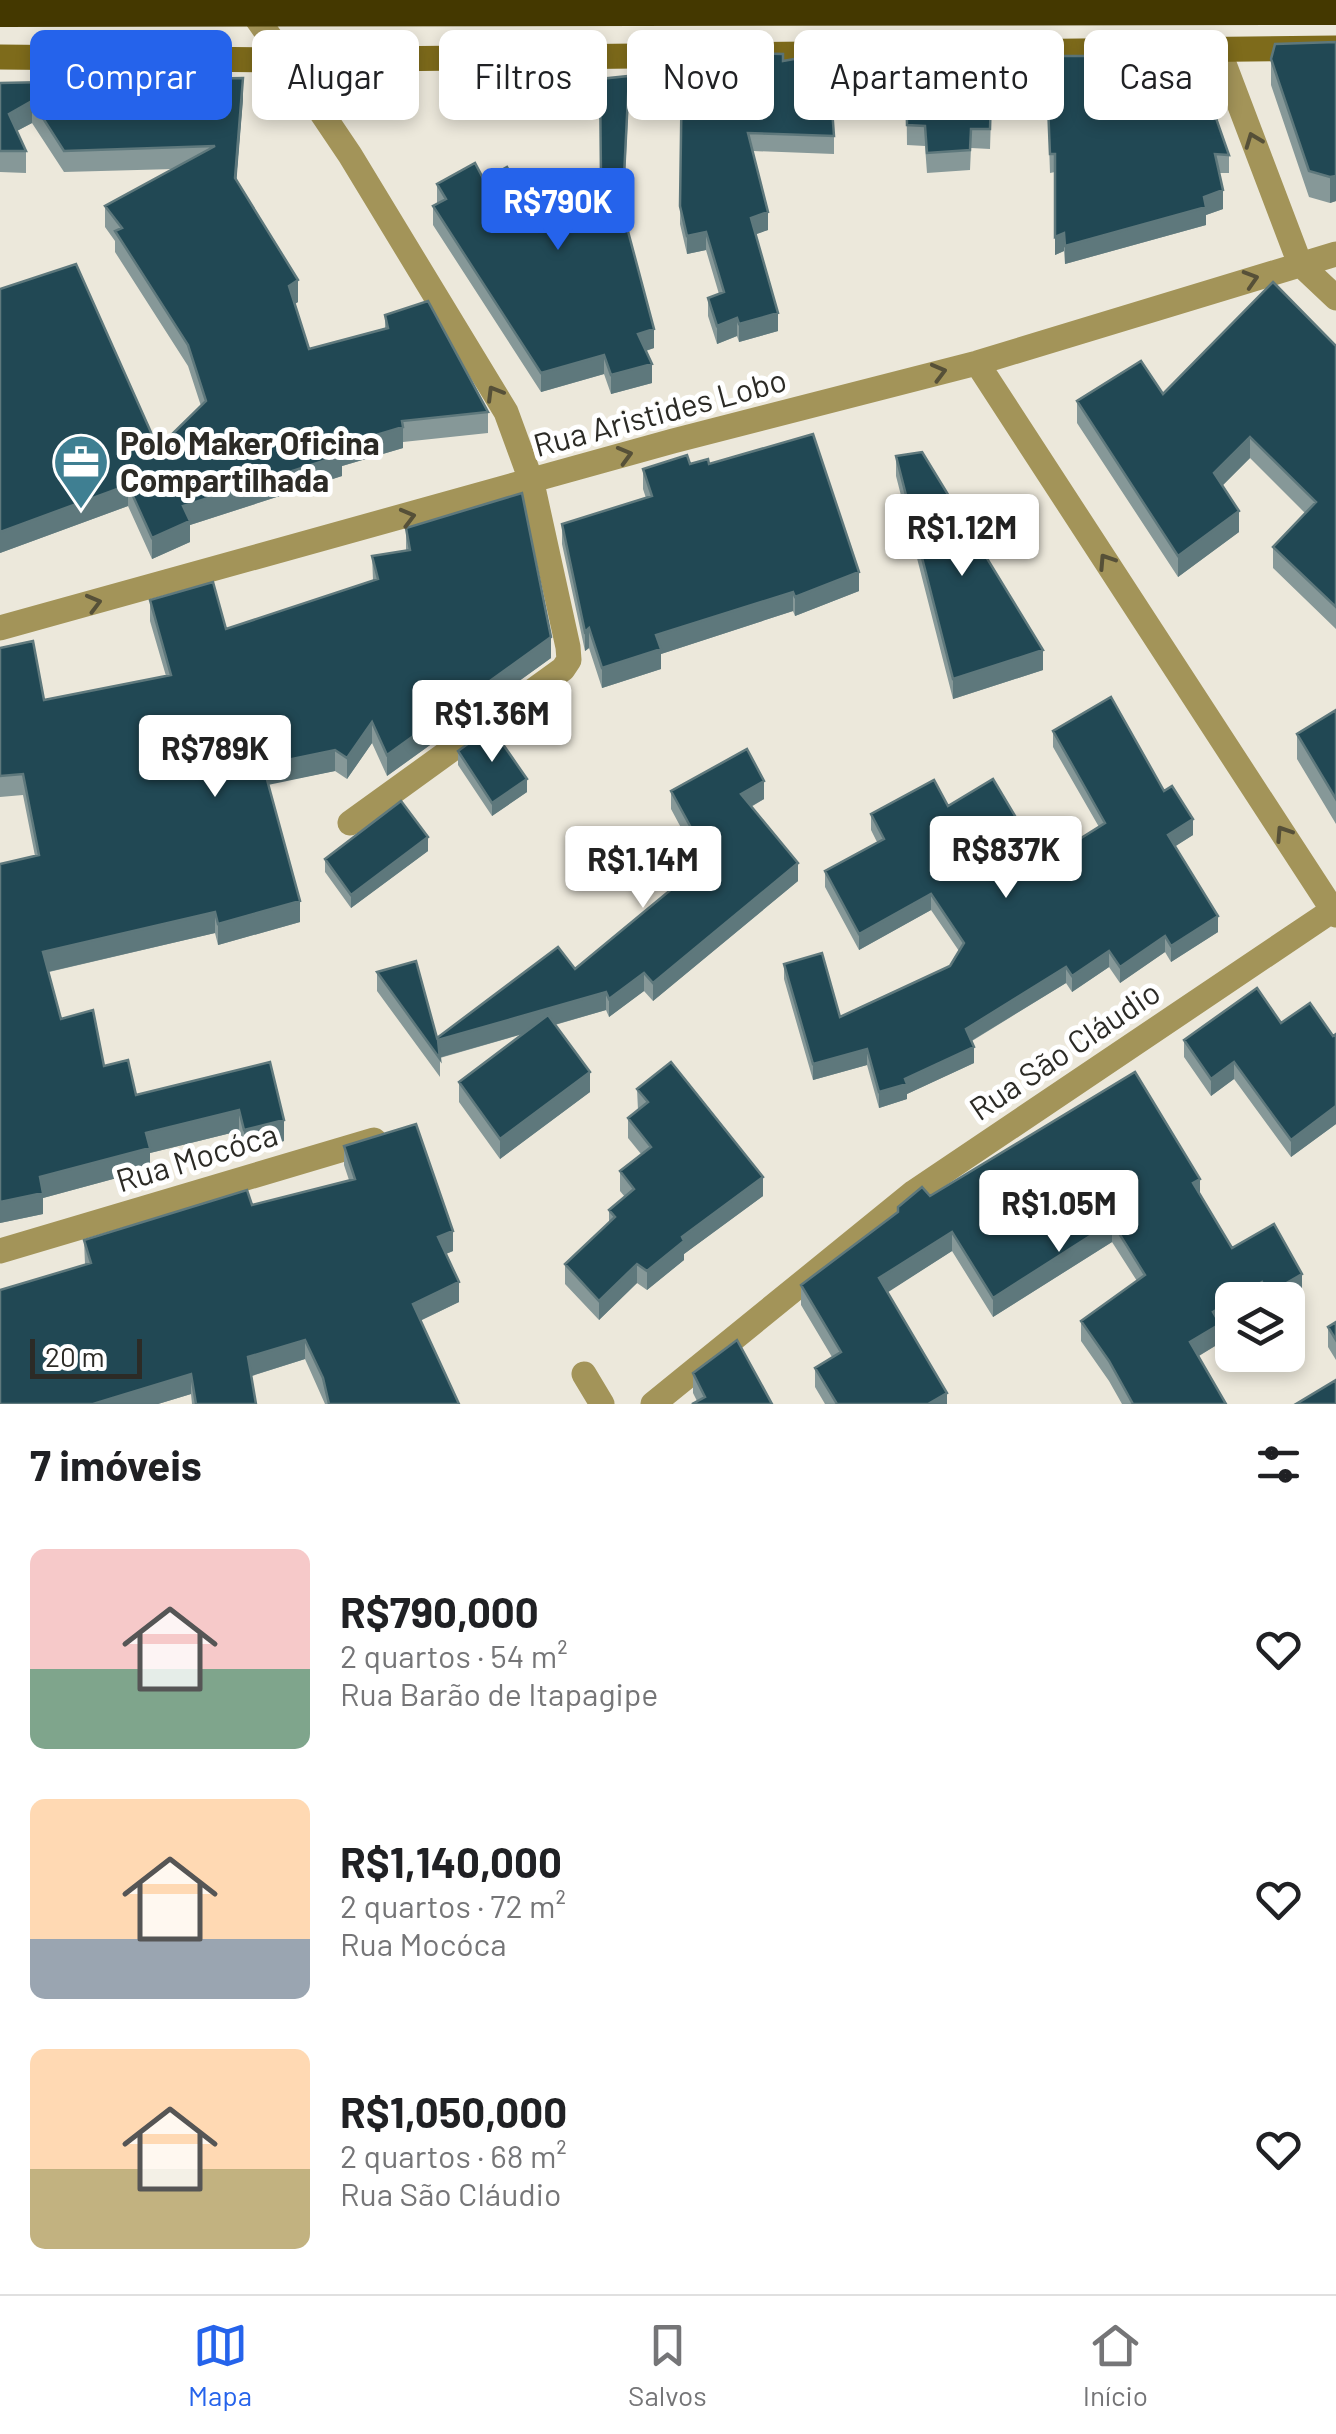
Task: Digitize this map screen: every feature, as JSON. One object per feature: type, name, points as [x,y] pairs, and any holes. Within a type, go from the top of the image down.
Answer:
[{"type":"highway","points":[[0,12],[1336,10]]},
{"type":"main road","points":[[1228,48],[1336,48]]},
{"type":"main road","points":[[419,56],[1084,49]]},
{"type":"main road","points":[[0,57],[252,57]]},
{"type":"street","points":[[244,0],[265,30]]},
{"type":"street","points":[[1228,74],[1300,264],[1336,298]]},
{"type":"street","points":[[326,120],[506,412],[532,483],[569,660],[563,670],[350,822]]},
{"type":"street","name":"Rua Aristides Lobo","points":[[0,628],[977,362],[1336,254]]},
{"type":"street","points":[[977,362],[1334,912]]},
{"type":"street","name":"Rua São Cláudio","points":[[653,1404],[914,1192],[1334,912]]},
{"type":"street","name":"Rua Mocóca","points":[[0,1251],[394,1134]]},
{"type":"street","points":[[584,1374],[602,1404]]},
{"type":"building","points":[[1336,42],[1336,176],[1330,177],[1309,171],[1271,59],[1275,44]]},
{"type":"building","points":[[774,54],[783,54],[783,61],[794,59],[794,120],[833,120],[834,136],[748,133],[768,212],[751,218],[778,313],[739,324],[737,318],[717,326],[708,298],[724,292],[706,232],[687,236],[680,206],[681,120],[774,120]]},
{"type":"building","points":[[1064,56],[1084,56],[1084,120],[1217,120],[1229,155],[1215,154],[1223,190],[1204,197],[1206,207],[1065,246],[1064,233],[1055,237],[1055,154],[1050,154],[1049,120],[1064,120]]},
{"type":"building","points":[[627,76],[624,176],[614,176],[622,221],[625,220],[654,329],[638,334],[652,364],[611,375],[604,355],[541,373],[433,206],[446,199],[437,184],[475,163],[484,180],[507,167],[515,181],[601,176],[600,120],[607,120],[607,78]]},
{"type":"building","points":[[232,78],[243,78],[235,178],[298,280],[289,286],[309,349],[388,328],[385,315],[428,301],[488,412],[402,421],[403,427],[339,446],[342,455],[183,506],[190,521],[152,538],[128,485],[0,532],[0,289],[76,264],[158,448],[206,401],[188,345],[115,231],[122,228],[105,206],[215,146],[64,151],[44,120],[232,120]]},
{"type":"building","points":[[30,82],[30,102],[9,114],[26,151],[0,151],[0,83]]},
{"type":"building","points":[[907,120],[990,120],[990,129],[971,129],[970,150],[927,153],[925,126],[907,125]]},
{"type":"building","points":[[1273,282],[1336,346],[1336,607],[1273,547],[1316,502],[1250,437],[1214,473],[1239,511],[1178,556],[1077,401],[1141,361],[1163,394]]},
{"type":"building","points":[[813,434],[859,572],[795,597],[793,592],[656,635],[661,649],[602,668],[589,628],[585,632],[562,524],[652,496],[643,469],[687,455],[690,464],[708,459],[709,464]]},
{"type":"building","points":[[922,452],[1043,650],[953,679],[896,456]]},
{"type":"building","points":[[522,493],[551,637],[387,755],[372,722],[347,758],[335,750],[263,765],[300,901],[218,924],[215,912],[43,952],[61,1019],[93,1010],[104,1066],[128,1060],[136,1095],[270,1062],[284,1120],[244,1130],[239,1110],[146,1133],[150,1148],[40,1177],[43,1193],[0,1202],[0,864],[39,855],[23,774],[0,776],[0,648],[33,641],[44,700],[171,675],[150,600],[213,582],[226,629],[378,579],[372,556],[410,550],[406,528]]},
{"type":"building","points":[[1111,697],[1164,791],[1172,786],[1193,819],[1168,835],[1218,916],[1171,946],[1165,936],[1120,967],[1109,951],[1072,976],[1066,967],[966,1029],[974,1047],[905,1079],[907,1084],[879,1092],[867,1049],[813,1064],[784,964],[822,953],[840,1017],[950,966],[964,943],[931,894],[859,934],[825,871],[884,839],[871,814],[934,780],[948,806],[993,779],[1036,851],[1046,844],[1054,855],[1105,823],[1053,731]]},
{"type":"building","points":[[1336,710],[1336,799],[1297,734]]},
{"type":"building","points":[[491,727],[527,779],[492,803],[458,751]]},
{"type":"building","points":[[747,749],[764,781],[741,794],[798,863],[653,983],[644,973],[609,999],[606,992],[438,1040],[440,1059],[377,972],[416,961],[437,1038],[558,947],[575,969],[708,859],[671,791]]},
{"type":"building","points":[[401,801],[428,837],[351,895],[325,859]]},
{"type":"building","points":[[1257,988],[1281,1023],[1310,1003],[1333,1036],[1336,1034],[1336,1106],[1291,1140],[1234,1062],[1211,1079],[1184,1040]]},
{"type":"building","points":[[548,1015],[590,1072],[500,1139],[459,1082]]},
{"type":"building","points":[[671,1062],[763,1177],[682,1237],[684,1241],[647,1271],[637,1264],[599,1301],[565,1264],[615,1217],[609,1210],[634,1189],[620,1171],[651,1147],[628,1118],[648,1102],[637,1089]]},
{"type":"building","points":[[1135,1072],[1200,1179],[1193,1183],[1232,1248],[1274,1224],[1302,1274],[1288,1282],[1215,1282],[1215,1327],[1190,1342],[1226,1404],[1133,1404],[1081,1321],[1145,1275],[1112,1222],[993,1298],[952,1232],[879,1278],[947,1393],[928,1404],[837,1404],[815,1368],[841,1352],[801,1285],[898,1212],[898,1207],[922,1187],[930,1196]]},
{"type":"building","points":[[416,1124],[453,1231],[438,1237],[459,1282],[413,1304],[459,1404],[329,1404],[323,1378],[305,1340],[248,1357],[256,1404],[196,1404],[191,1374],[93,1404],[0,1404],[0,1290],[91,1263],[84,1240],[247,1190],[252,1205],[355,1179],[344,1146]]},
{"type":"building","points":[[1336,1322],[1336,1340],[1328,1327]]},
{"type":"building","points":[[737,1340],[772,1404],[692,1404],[705,1397],[693,1373]]},
{"type":"building","points":[[1336,1380],[1336,1404],[1296,1404]]},
{"type":"place","name":"Polo Maker Oficina Compartilhada","points":[[81,511]]}]
